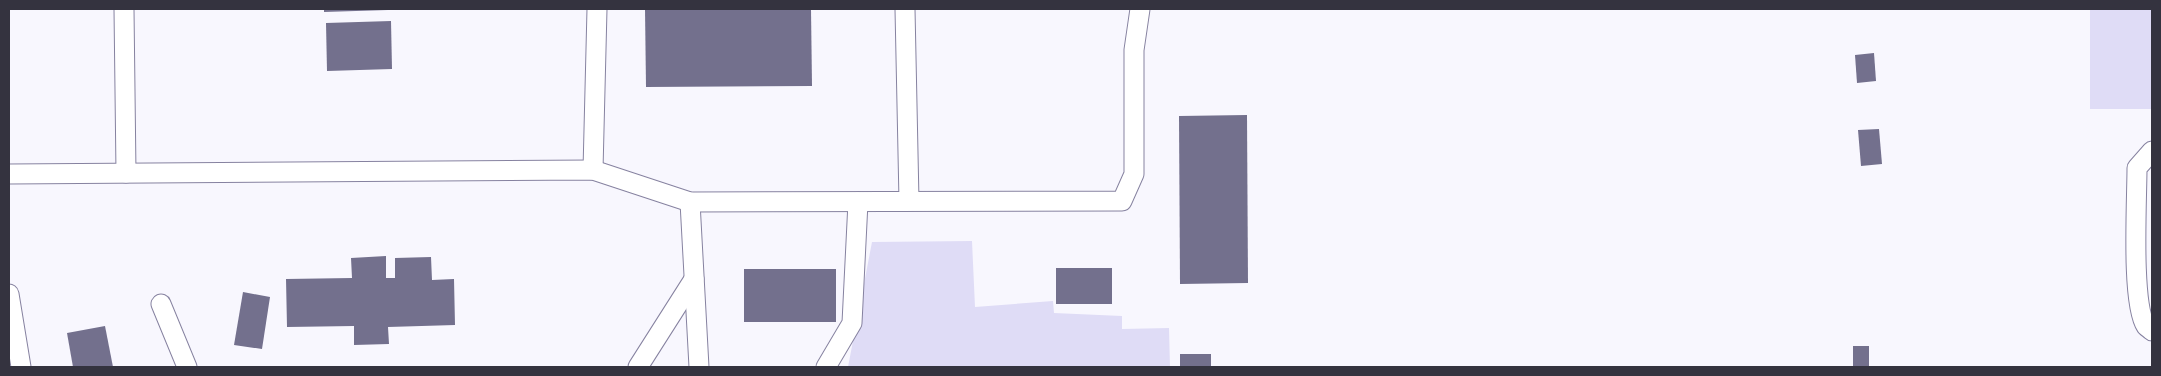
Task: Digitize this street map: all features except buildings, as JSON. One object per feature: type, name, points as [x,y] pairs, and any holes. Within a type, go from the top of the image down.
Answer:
[{"type":"lane","points":[[124,9],[126,173]]},
{"type":"lane","points":[[592,170],[597,9]]},
{"type":"lane","points":[[905,9],[909,201]]},
{"type":"lane","points":[[9,174],[592,170],[690,202],[1122,201],[1134,174],[1134,50],[1140,9]]},
{"type":"lane","points":[[2152,151],[2137,168],[2137,271],[2139,306],[2146,326],[2152,331]]},
{"type":"lane","points":[[690,202],[699,367]]},
{"type":"lane","points":[[826,367],[852,323],[858,202]]},
{"type":"lane","points":[[638,367],[694,279]]},
{"type":"lane","points":[[9,294],[22,367]]},
{"type":"lane","points":[[161,304],[187,367]]},
{"type":"shaded area","points":[[2090,9],[2152,9],[2152,109],[2090,109]]},
{"type":"shaded area","points":[[972,241],[975,307],[1053,301],[1054,313],[1122,316],[1122,329],[1169,328],[1170,367],[848,367],[872,242]]}]
